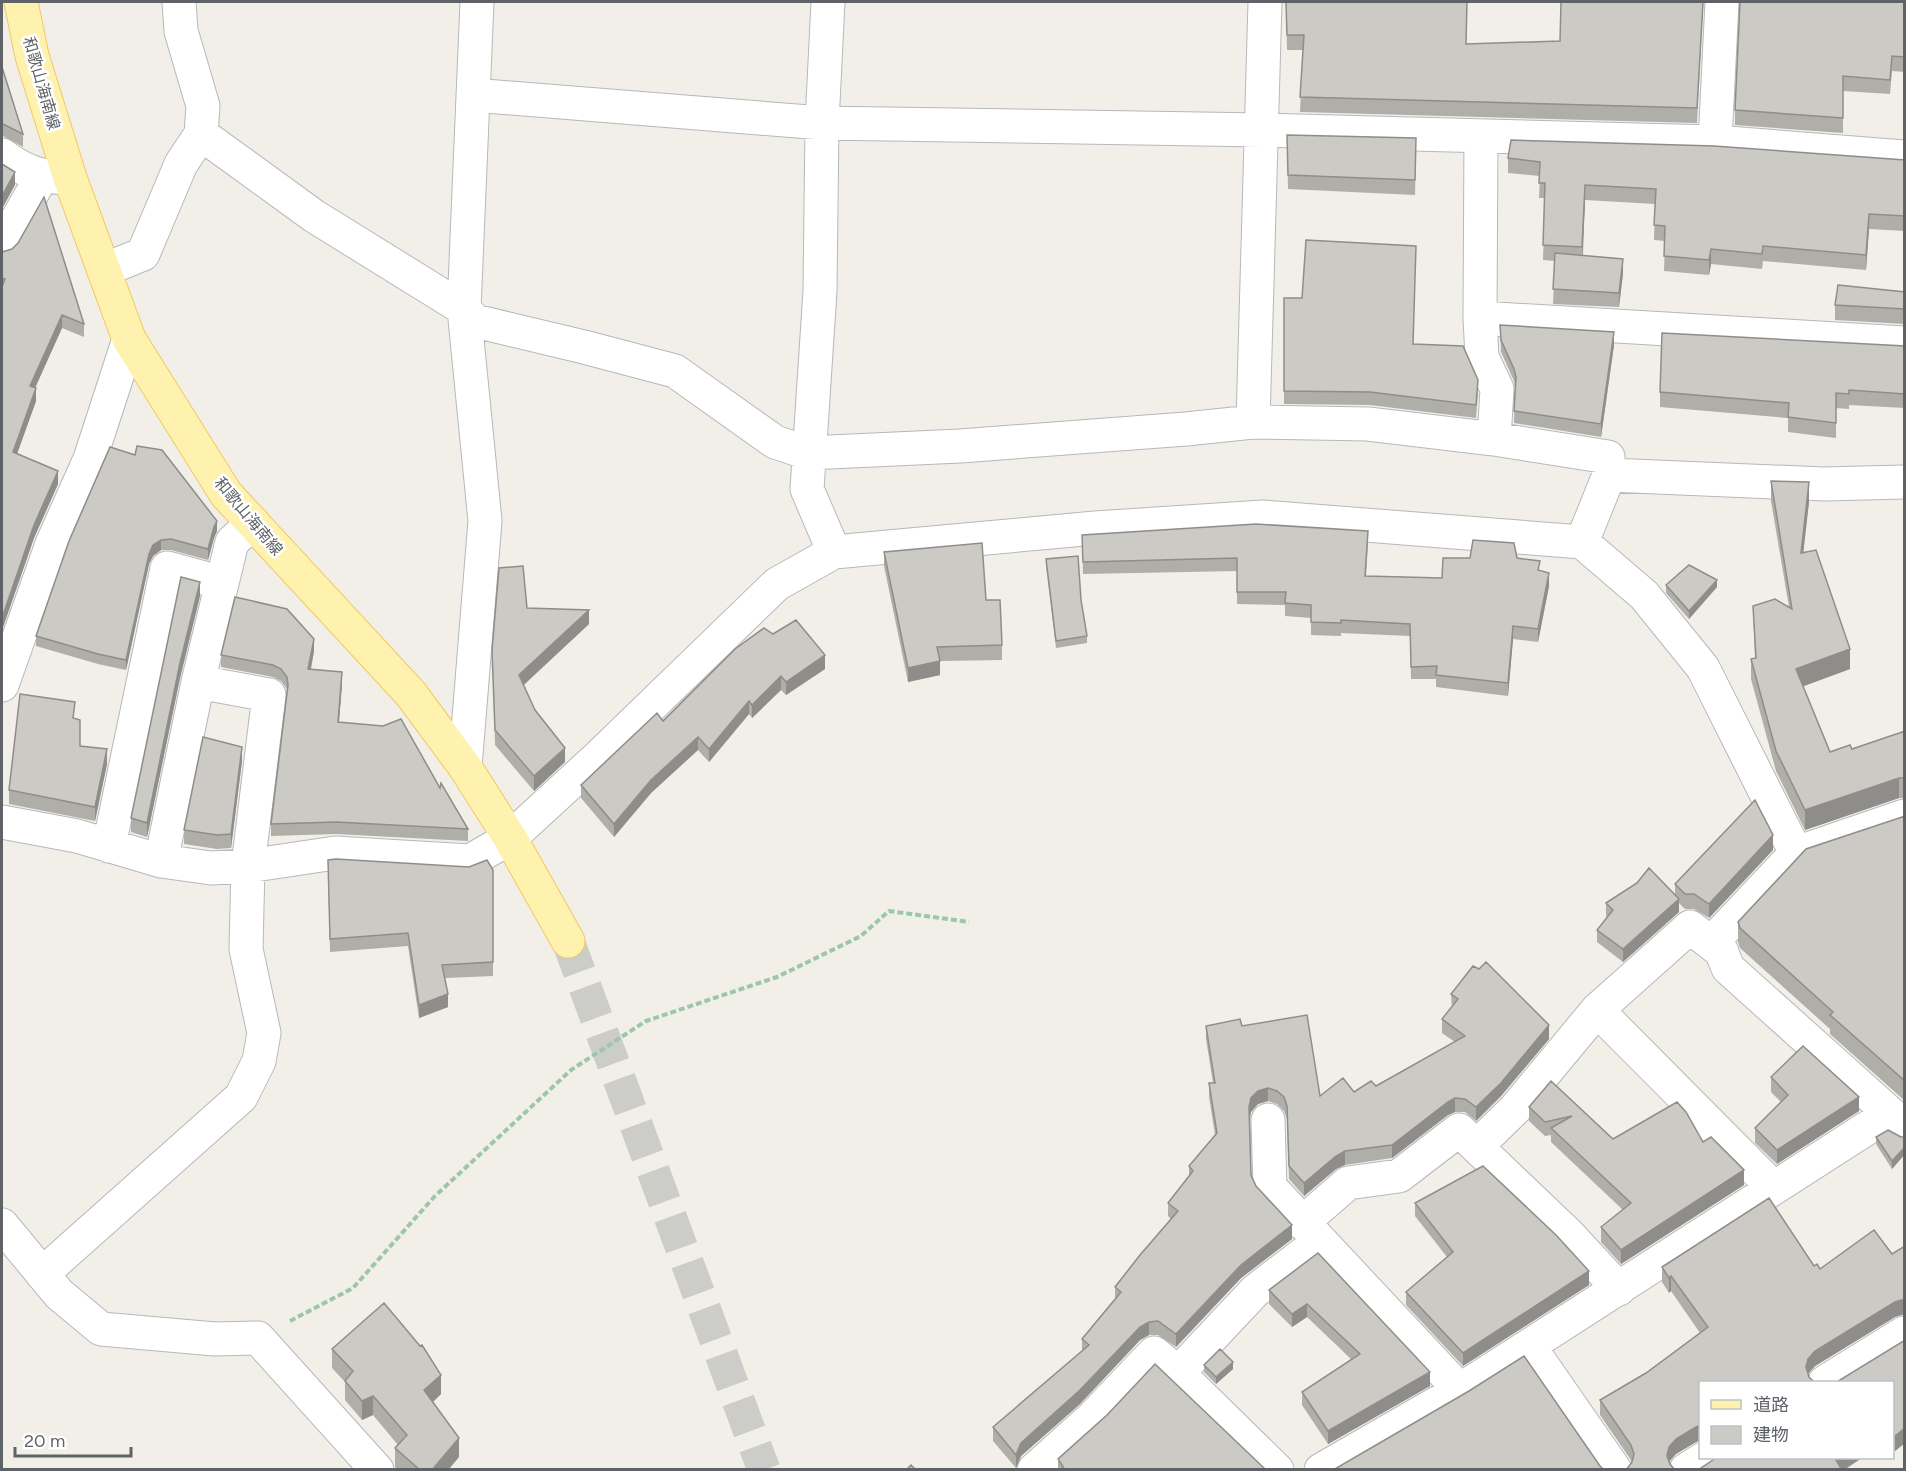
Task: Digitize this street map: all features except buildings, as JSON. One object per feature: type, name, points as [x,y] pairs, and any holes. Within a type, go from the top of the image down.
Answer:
[{"type":"main road","name":"和歌山海南線","points":[[21,2],[56,177],[104,270],[129,339],[226,494],[411,694],[465,767],[510,838],[568,942]]},
{"type":"street","points":[[104,270],[143,254],[181,164],[201,134],[203,105],[181,31],[179,2]]},
{"type":"street","points":[[465,767],[485,522],[464,309],[477,2]]},
{"type":"street","points":[[828,2],[822,123],[820,291],[807,489],[834,552]]},
{"type":"street","points":[[1254,422],[1265,2]]},
{"type":"street","points":[[1715,142],[1722,2]]},
{"type":"street","points":[[473,95],[822,123],[1262,130],[1715,142],[1905,157]]},
{"type":"street","points":[[201,134],[314,216],[464,309],[475,321],[675,371],[775,442],[808,453],[960,446],[1254,422],[1368,424],[1494,439],[1608,458],[1609,476],[1582,542]]},
{"type":"street","points":[[1481,136],[1480,318],[1482,357],[1497,389],[1494,439]]},
{"type":"street","points":[[2,155],[17,166],[56,177],[2,246]]},
{"type":"street","points":[[1480,318],[1905,343]]},
{"type":"street","points":[[2,685],[52,544],[90,459],[129,339]]},
{"type":"street","points":[[1609,476],[1824,484],[1905,482]]},
{"type":"street","points":[[2,822],[77,837],[161,861],[211,868],[248,866],[335,853],[470,861],[510,838],[595,760],[777,584],[834,552],[1084,529],[1263,517],[1582,542],[1644,596],[1703,668],[1796,853]]},
{"type":"street","points":[[161,861],[198,682],[232,542],[253,523]]},
{"type":"street","points":[[109,846],[167,568],[222,583]]},
{"type":"street","points":[[42,1274],[241,1097],[259,1061],[264,1033],[246,948],[248,866],[269,695],[198,682]]},
{"type":"street","points":[[1321,1470],[1460,1390],[1774,1188],[1897,1120],[1728,968],[1716,938],[1796,853],[1905,816]]},
{"type":"street","points":[[1477,1146],[1515,1109],[1597,1010],[1690,927],[1722,952]]},
{"type":"street","points":[[1597,1010],[1774,1188]]},
{"type":"street","points":[[1268,1120],[1270,1187],[1460,1390]]},
{"type":"street","points":[[1178,1373],[1312,1232],[1348,1183],[1399,1176],[1459,1130],[1569,1235],[1619,1288]]},
{"type":"street","points":[[2,1225],[59,1294],[100,1329],[214,1339],[258,1338],[369,1465]]},
{"type":"street","points":[[1828,1381],[1905,1333]]},
{"type":"street","points":[[1529,1346],[1615,1470]]},
{"type":"street","points":[[1034,1470],[1093,1418],[1154,1353],[1178,1373],[1277,1470]]},
{"type":"street","points":[[1686,1470],[1703,1459]]},
{"type":"path","points":[[258,1338],[353,1288],[435,1196],[571,1070],[646,1021],[777,977],[861,936],[889,911],[969,922]]},
{"type":"tunnel","points":[[568,941],[764,1470]]}]
